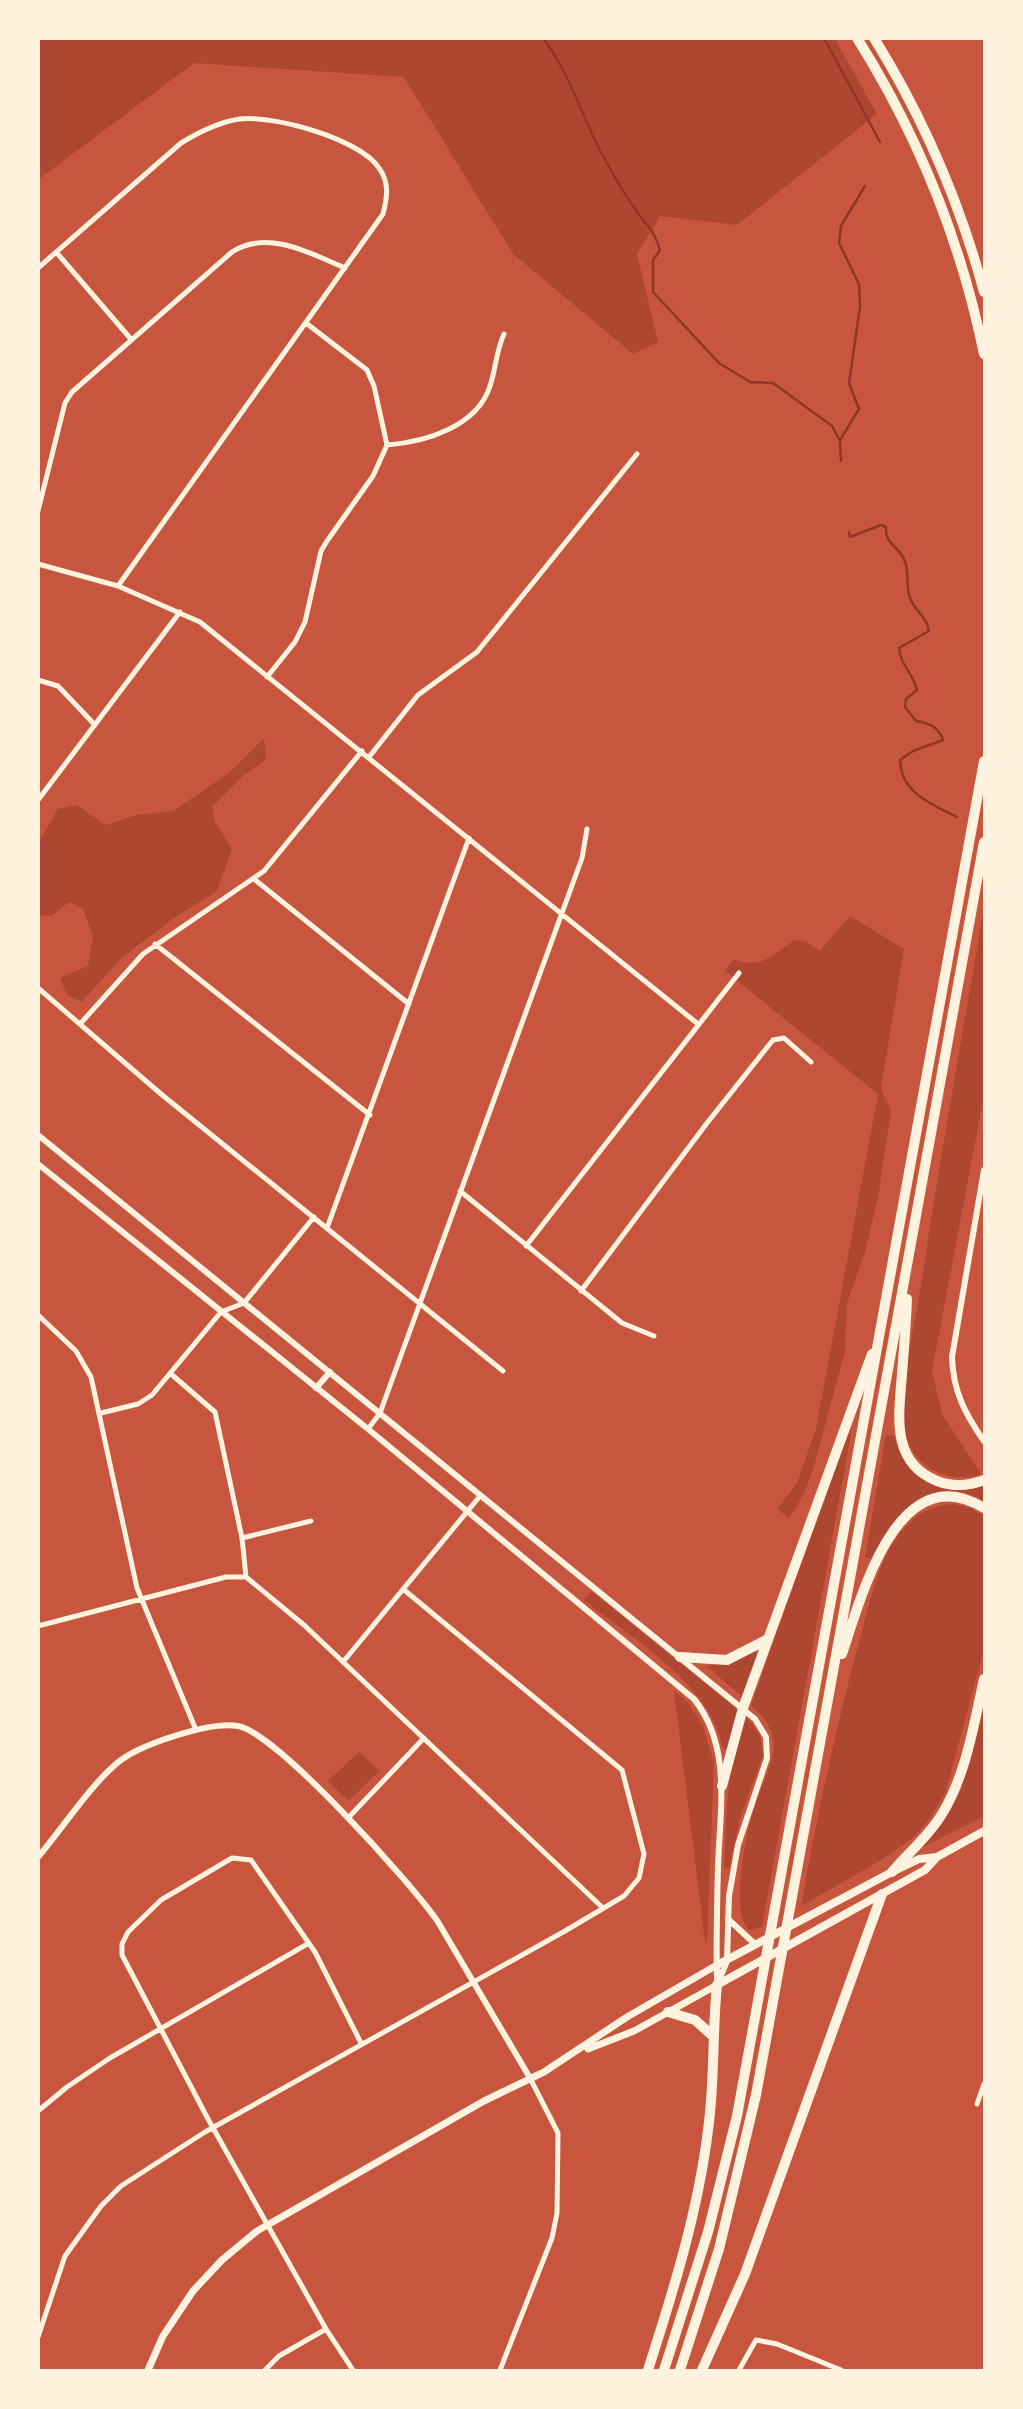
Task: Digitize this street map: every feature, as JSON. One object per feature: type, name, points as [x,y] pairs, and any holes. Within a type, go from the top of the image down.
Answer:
[{"type":"highway","points":[[857,38],[902,118],[934,187],[963,271],[985,354]]},
{"type":"highway","points":[[874,38],[939,162],[985,292]]},
{"type":"highway","points":[[664,2371],[696,2277],[725,2168],[759,1998],[985,761]]},
{"type":"highway","points":[[680,2371],[714,2266],[736,2184],[776,1989],[985,842]]},
{"type":"highway","points":[[911,1245],[898,1410],[900,1441],[913,1464],[934,1480],[958,1485],[985,1480]]},
{"type":"highway","points":[[722,1786],[743,1708],[805,1531],[882,1327]]},
{"type":"highway","points":[[832,1681],[874,1563],[899,1523],[916,1507],[939,1498],[965,1499],[985,1508]]},
{"type":"highway","points":[[680,1657],[712,1661],[731,1659],[768,1639]]},
{"type":"highway","points":[[892,1872],[935,1825],[950,1800],[962,1768],[985,1679]]},
{"type":"highway","points":[[702,2371],[749,2262],[882,1894]]},
{"type":"highway","points":[[648,2371],[674,2284],[703,2164],[711,2110],[717,1985]]},
{"type":"highway","points":[[668,2012],[695,2020],[714,2037]]},
{"type":"main road","points":[[148,2371],[163,2336],[193,2291],[230,2252],[268,2225],[577,2053],[634,2031],[925,1870],[937,1857],[985,1831]]},
{"type":"main road","points":[[577,2053],[627,2017],[716,1965],[892,1872],[919,1859],[937,1857]]},
{"type":"street","points":[[38,268],[181,143],[215,125],[253,118],[290,124],[355,148],[379,168],[387,186],[383,214],[118,586]]},
{"type":"street","points":[[38,511],[65,403],[79,382],[232,252],[252,242],[271,241],[345,268]]},
{"type":"street","points":[[57,253],[130,338]]},
{"type":"street","points":[[267,677],[295,642],[305,622],[327,541],[373,476],[387,445],[374,386],[367,370],[306,323]]},
{"type":"street","points":[[387,445],[426,439],[469,417],[490,388],[497,347],[504,334]]},
{"type":"street","points":[[369,757],[418,695],[477,652],[637,454]]},
{"type":"street","points":[[38,564],[118,586],[200,622],[698,1024]]},
{"type":"street","points":[[38,800],[180,612]]},
{"type":"street","points":[[38,680],[58,686],[95,725]]},
{"type":"street","points":[[80,1024],[122,974],[156,944],[254,879],[276,858],[362,751]]},
{"type":"street","points":[[368,1429],[380,1413],[582,858],[587,829]]},
{"type":"street","points":[[327,1228],[469,838]]},
{"type":"street","points":[[254,879],[409,1004]]},
{"type":"street","points":[[156,944],[370,1115]]},
{"type":"street","points":[[526,1246],[739,973]]},
{"type":"street","points":[[38,988],[161,1094],[503,1371]]},
{"type":"street","points":[[581,1291],[707,1123],[774,1041],[784,1038],[811,1062]]},
{"type":"street","points":[[38,1135],[743,1708],[762,1728],[767,1753],[740,1833],[730,1883],[727,1961],[717,1985]]},
{"type":"street","points":[[38,1164],[368,1429],[694,1699],[714,1733],[722,1786],[717,1985]]},
{"type":"street","points":[[985,1170],[952,1357],[953,1377],[960,1402],[985,1441]]},
{"type":"street","points":[[460,1191],[581,1291],[632,1329],[654,1336]]},
{"type":"street","points":[[101,1413],[146,1400],[171,1374],[221,1312],[244,1303],[314,1217]]},
{"type":"street","points":[[38,1315],[81,1358],[91,1377],[141,1600],[197,1730]]},
{"type":"street","points":[[316,1388],[330,1372]]},
{"type":"street","points":[[171,1374],[207,1402],[215,1412],[242,1538],[246,1577]]},
{"type":"street","points":[[343,1662],[480,1496]]},
{"type":"street","points":[[242,1538],[311,1521]]},
{"type":"street","points":[[38,1626],[226,1577],[246,1577],[343,1662],[603,1908]]},
{"type":"street","points":[[38,2337],[65,2256],[102,2206],[132,2179],[213,2128],[360,2043],[472,1983],[631,1890],[643,1862],[622,1770],[403,1589]]},
{"type":"street","points":[[38,1857],[118,1762],[144,1748],[197,1730],[228,1725],[247,1729],[273,1747],[348,1818],[430,1911],[530,2078],[558,2133],[557,2213],[552,2238],[500,2371]]},
{"type":"street","points":[[348,1818],[424,1738]]},
{"type":"street","points":[[354,2371],[326,2329],[160,2029],[122,1955],[124,1938],[161,1900],[232,1858],[245,1857],[256,1866],[309,1943],[360,2043]]},
{"type":"street","points":[[727,1919],[756,1945]]},
{"type":"street","points":[[38,2111],[94,2068],[309,1943]]},
{"type":"street","points":[[977,2104],[985,2084]]},
{"type":"street","points":[[38,2305],[46,2308]]},
{"type":"street","points":[[265,2371],[279,2356],[326,2329]]},
{"type":"street","points":[[739,2371],[756,2340],[777,2344],[841,2371]]},
{"type":"shaded area","points":[[39,38],[835,39],[877,114],[737,225],[660,216],[637,254],[658,342],[633,354],[513,254],[404,77],[194,63],[39,179]]},
{"type":"shaded area","points":[[264,738],[266,759],[244,775],[212,807],[215,822],[232,849],[217,891],[174,918],[121,958],[82,1002],[67,995],[60,978],[88,966],[93,937],[83,909],[69,902],[52,916],[39,915],[39,842],[58,809],[77,805],[105,825],[137,815],[173,811],[229,773]]},
{"type":"shaded area","points":[[984,907],[984,1095],[932,1371],[942,1414],[981,1474],[956,1477],[933,1470],[915,1454],[905,1430],[904,1396],[912,1334]]},
{"type":"shaded area","points":[[850,916],[904,949],[881,1089],[891,1110],[878,1198],[865,1252],[847,1303],[845,1351],[813,1470],[803,1496],[789,1518],[777,1509],[797,1483],[816,1429],[878,1094],[725,971],[734,959],[760,962],[795,940],[805,941],[820,951]]},
{"type":"shaded area","points":[[847,1433],[851,1434],[762,1927],[749,1930],[740,1908],[742,1861],[754,1809],[773,1755],[774,1743],[764,1718],[751,1706]]},
{"type":"shaded area","points":[[886,1435],[894,1436],[899,1451],[916,1473],[928,1481],[954,1489],[984,1486],[984,1501],[965,1493],[948,1491],[931,1494],[916,1502],[890,1527],[871,1559],[865,1557]]},
{"type":"shaded area","points":[[952,1504],[970,1508],[984,1516],[984,1649],[946,1791],[931,1817],[914,1837],[883,1859],[801,1906],[835,1738],[878,1574],[889,1550],[907,1525],[920,1514]]},
{"type":"shaded area","points":[[591,1591],[738,1710],[728,1749],[723,1749],[716,1726],[704,1704],[687,1684],[646,1647],[584,1600]]},
{"type":"shaded area","points":[[754,1651],[758,1654],[743,1697],[706,1666],[734,1661]]},
{"type":"shaded area","points":[[674,1690],[689,1704],[703,1726],[714,1763],[707,1942],[705,1942]]},
{"type":"shaded area","points":[[984,1701],[984,1816],[921,1848],[945,1814],[962,1779]]},
{"type":"shaded area","points":[[746,1717],[760,1735],[763,1755],[740,1818],[729,1869],[724,1868],[728,1791],[734,1753]]},
{"type":"shaded area","points":[[359,1752],[379,1771],[349,1801],[328,1781]]},
{"type":"waterway","points":[[543,38],[566,77],[610,169],[658,243],[660,250],[653,260],[653,292],[719,363],[750,382],[773,383],[832,426],[840,441],[841,461]]},
{"type":"waterway","points":[[824,38],[880,142]]},
{"type":"waterway","points":[[840,440],[859,409],[849,383],[860,307],[859,284],[839,243],[841,226],[865,186]]},
{"type":"waterway","points":[[849,532],[850,537],[881,525],[886,527],[888,539],[904,559],[910,598],[926,621],[929,631],[899,648],[917,690],[906,699],[905,707],[916,721],[936,729],[943,740],[913,751],[900,760],[902,771],[906,781],[919,796],[957,817]]}]
